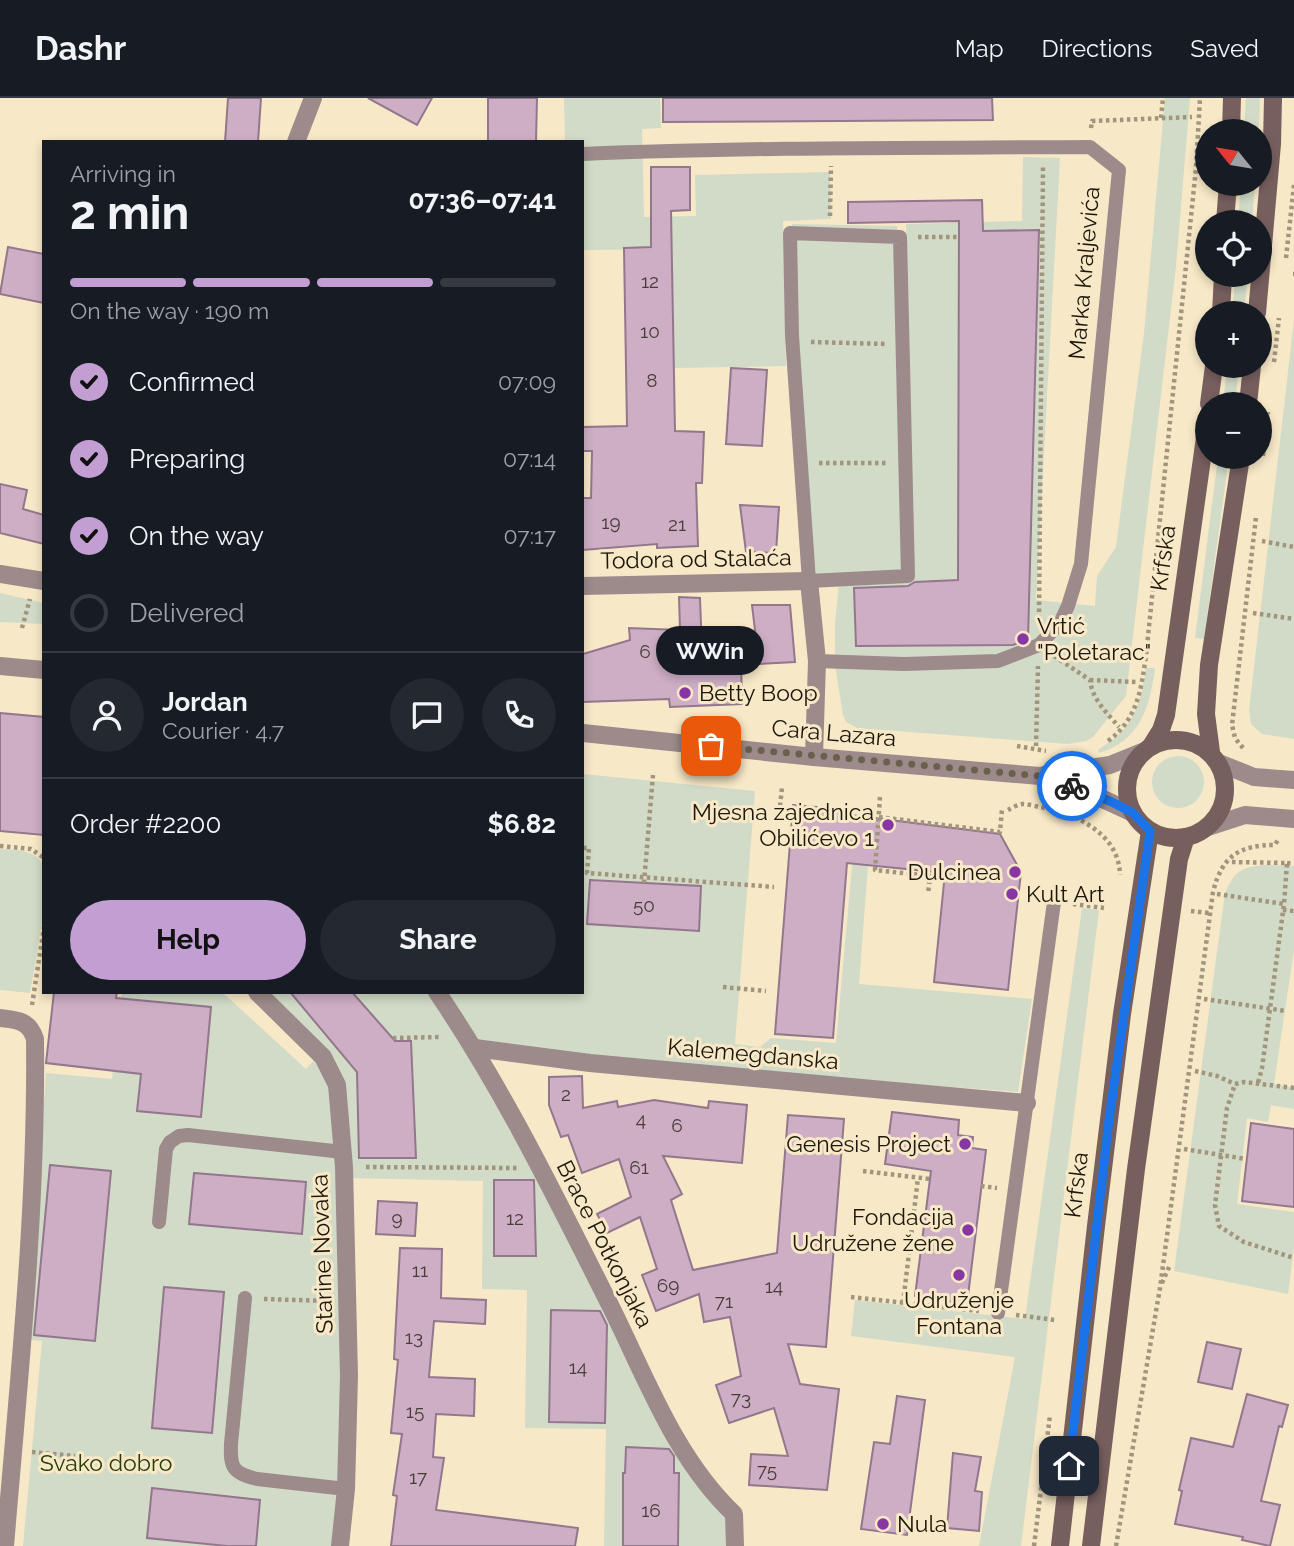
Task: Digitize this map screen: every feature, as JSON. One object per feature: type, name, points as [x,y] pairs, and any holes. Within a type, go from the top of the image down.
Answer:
[{"type":"main road","points":[[1231,119],[1232,98]]},
{"type":"main road","points":[[1258,301],[1272,144],[1273,98]]},
{"type":"main road","name":"Krfska","points":[[1147,749],[1161,730],[1166,715],[1201,469]]},
{"type":"main road","points":[[1215,758],[1197,744],[1175,739],[1147,749],[1129,774],[1127,799],[1133,813],[1150,831],[1174,839],[1198,834],[1208,827],[1222,807],[1225,795],[1224,774],[1215,758],[1206,713],[1209,665],[1239,469]]},
{"type":"main road","name":"Krfska","points":[[1060,1546],[1097,1212],[1122,1014],[1150,831]]},
{"type":"main road","points":[[1091,1546],[1138,1156],[1179,859],[1186,837]]},
{"type":"street","points":[[297,140],[313,98]]},
{"type":"street","points":[[0,573],[39,581]]},
{"type":"street","points":[[809,581],[817,661],[814,757]]},
{"type":"street","name":"Todora od Stalaća","points":[[584,586],[809,581]]},
{"type":"street","points":[[0,666],[42,670]]},
{"type":"street","name":"Cara Lazara","points":[[584,733],[814,757],[1040,776],[1077,787],[1133,813]]},
{"type":"street","name":"Cara Lazara","points":[[1040,776],[1110,765],[1147,749]]},
{"type":"street","points":[[1215,758],[1254,777],[1294,780]]},
{"type":"street","points":[[1208,827],[1245,815],[1287,825]]},
{"type":"street","name":"Starine Novaka","points":[[259,994],[323,1056],[337,1085],[343,1159],[349,1414],[346,1489],[340,1546]]},
{"type":"street","name":"Brace Potkonjaka","points":[[438,994],[471,1042],[539,1169],[681,1448],[716,1496],[734,1514],[735,1546]]},
{"type":"street","points":[[0,1018],[19,1020],[29,1026],[35,1039],[36,1107],[30,1239],[5,1546]]},
{"type":"street","name":"Kalemegdanska","points":[[471,1042],[590,1063],[1027,1103]]},
{"type":"lane","points":[[584,154],[673,149],[1090,147]]},
{"type":"lane","name":"Marka Kraljevića","points":[[817,661],[904,664],[999,661],[1039,645],[1060,623],[1068,606],[1083,550],[1119,170],[1090,147]]},
{"type":"lane","points":[[790,233],[829,235],[900,237],[908,576],[809,581],[792,341],[790,233]]},
{"type":"lane","points":[[998,1313],[1054,902]]},
{"type":"lane","points":[[159,1222],[166,1149],[170,1142],[179,1136],[208,1136],[343,1159]]},
{"type":"lane","points":[[246,1298],[231,1444],[230,1460],[234,1470],[243,1476],[257,1479],[346,1489]]},
{"type":"path","points":[[1161,118],[1163,98]]},
{"type":"path","points":[[1101,745],[1116,735],[1132,716],[1138,702],[1146,656],[1196,168],[1200,98]]},
{"type":"path","points":[[1090,147],[1092,121],[1192,117]]},
{"type":"path","points":[[829,235],[831,147]]},
{"type":"path","points":[[1036,746],[1043,147]]},
{"type":"path","points":[[1285,268],[1294,185]]},
{"type":"path","points":[[900,237],[959,237]]},
{"type":"path","points":[[1274,365],[1280,309]]},
{"type":"path","points":[[792,341],[902,345]]},
{"type":"path","points":[[800,463],[905,463]]},
{"type":"path","points":[[1252,756],[1241,747],[1233,732],[1256,517]]},
{"type":"path","points":[[1262,541],[1294,547]]},
{"type":"path","points":[[22,628],[39,581]]},
{"type":"path","points":[[1253,613],[1294,619]]},
{"type":"path","points":[[1039,645],[1090,680],[1137,682]]},
{"type":"path","points":[[1090,680],[1091,690],[1102,708],[1119,727]]},
{"type":"path","points":[[1017,746],[1029,749]]},
{"type":"path","points":[[645,880],[653,775]]},
{"type":"path","points":[[780,806],[782,788]]},
{"type":"path","points":[[880,797],[875,870],[943,878],[944,873]]},
{"type":"path","points":[[879,817],[1000,832],[1005,809],[1023,804],[1055,810],[1083,821],[1100,832],[1115,853],[1119,866],[1119,883]]},
{"type":"path","points":[[1116,1546],[1160,1288],[1215,884],[1226,862],[1241,849],[1275,845],[1287,825]]},
{"type":"path","points":[[0,846],[31,849],[42,857]]},
{"type":"path","points":[[584,848],[589,849],[587,873],[645,880],[774,887]]},
{"type":"path","points":[[1232,862],[1294,864]]},
{"type":"path","points":[[1258,1083],[1270,1009],[1287,863]]},
{"type":"path","points":[[928,894],[930,876]]},
{"type":"path","points":[[1217,894],[1294,911]]},
{"type":"path","points":[[1054,902],[1104,908]]},
{"type":"path","points":[[1200,912],[1209,913]]},
{"type":"path","points":[[29,1026],[42,940]]},
{"type":"path","points":[[723,987],[766,991]]},
{"type":"path","points":[[1204,999],[1286,1011]]},
{"type":"path","points":[[393,1038],[471,1042]]},
{"type":"path","points":[[1195,1071],[1235,1084],[1244,1082],[1294,1088]]},
{"type":"path","points":[[1235,1084],[1227,1108],[1215,1205],[1219,1226],[1244,1242],[1294,1258]]},
{"type":"path","points":[[1184,1149],[1246,1159]]},
{"type":"path","points":[[343,1159],[539,1169]]},
{"type":"path","points":[[863,1171],[930,1179]]},
{"type":"path","points":[[903,1303],[918,1178]]},
{"type":"path","points":[[1160,1288],[1170,1265]]},
{"type":"path","points":[[851,1297],[1055,1320]]},
{"type":"path","points":[[246,1298],[348,1301]]},
{"type":"path","points":[[1034,1546],[1051,1409]]},
{"type":"path","points":[[13,1450],[75,1455]]},
{"type":"green space","points":[[564,98],[660,98],[661,128],[642,129],[644,217],[696,216],[695,175],[830,172],[831,219],[783,221],[786,366],[672,368],[670,249],[584,250],[584,140],[565,140]]},
{"type":"green space","points":[[1165,98],[1190,98],[1176,266],[1126,696],[1093,737],[1068,744],[857,728],[846,722],[843,715],[835,665],[839,583],[913,578],[906,224],[1022,221],[1023,157],[1060,158],[1036,600],[1095,606],[1097,576],[1116,547],[1144,333]]},
{"type":"green space","points":[[1246,98],[1260,98],[1259,119],[1245,119]]},
{"type":"green space","points":[[1240,196],[1254,196],[1253,210],[1239,210]]},
{"type":"green space","points":[[792,224],[897,226],[904,571],[812,576],[795,345]]},
{"type":"green space","points":[[1234,287],[1247,287],[1245,301],[1234,301]]},
{"type":"green space","points":[[1294,320],[1294,739],[1262,734],[1251,724],[1249,710]]},
{"type":"green space","points":[[1226,378],[1238,378],[1236,392],[1224,392]]},
{"type":"green space","points":[[1216,469],[1227,469],[1204,639],[1195,638]]},
{"type":"green space","points":[[0,593],[42,603],[42,624],[0,622]]},
{"type":"green space","points":[[1146,668],[1155,668],[1150,696],[1140,721],[1124,740],[1099,753],[1098,750],[1123,730],[1134,714],[1141,697]]},
{"type":"green space","points":[[1178,756],[1197,763],[1204,782],[1197,801],[1178,808],[1159,801],[1152,782],[1159,763]]},
{"type":"green space","points":[[584,774],[755,791],[735,1044],[760,1047],[771,1038],[836,1043],[857,811],[872,812],[859,984],[1032,999],[1018,1092],[757,1072],[479,1043],[444,994],[584,994]]},
{"type":"green space","points":[[0,849],[19,850],[31,853],[42,863],[42,923],[30,993],[0,990]]},
{"type":"green space","points":[[1265,865],[1294,866],[1294,950],[1274,1084],[1294,1088],[1294,1109],[1271,1105],[1268,1122],[1247,1118],[1237,1204],[1294,1212],[1294,1247],[1288,1294],[1174,1271],[1225,893],[1240,871]]},
{"type":"green space","points":[[1082,908],[1099,910],[1021,1546],[979,1546],[1015,1357],[851,1336],[855,1300],[1025,1319]]},
{"type":"green space","name":"Svako dobro","points":[[122,994],[224,994],[306,1069],[318,1056],[334,1087],[343,1292],[336,1546],[23,1546],[42,1341],[29,1340],[46,1073],[112,1079]]},
{"type":"green space","points":[[266,994],[430,994],[468,1051],[729,1521],[730,1546],[604,1546],[606,1429],[525,1428],[527,1290],[482,1289],[483,1181],[349,1178],[343,1092]]},
{"type":"building","points":[[228,98],[261,98],[258,140],[225,140]]},
{"type":"building","points":[[368,98],[432,98],[417,125]]},
{"type":"building","points":[[488,98],[537,98],[536,140],[488,140]]},
{"type":"building","points":[[663,98],[992,98],[993,120],[663,122]]},
{"type":"building","points":[[651,167],[690,167],[690,210],[671,211],[675,431],[704,432],[702,483],[696,483],[698,546],[657,548],[657,544],[584,550],[584,498],[591,498],[592,451],[584,451],[584,427],[627,426],[624,248],[651,247]]},
{"type":"building","points":[[982,200],[983,231],[1039,230],[1028,639],[1013,645],[856,646],[854,588],[908,586],[915,582],[958,580],[959,221],[848,223],[848,202]]},
{"type":"building","points":[[8,247],[42,254],[42,303],[0,294]]},
{"type":"building","points":[[731,368],[767,370],[762,446],[726,444]]},
{"type":"building","points":[[0,484],[27,490],[23,509],[42,514],[42,544],[0,533]]},
{"type":"building","points":[[740,505],[779,507],[776,553],[746,552]]},
{"type":"building","points":[[679,597],[700,598],[702,651],[709,651],[709,659],[741,659],[742,704],[670,707],[669,699],[584,702],[584,654],[630,640],[629,628],[680,630]]},
{"type":"building","points":[[752,605],[790,605],[795,662],[759,664]]},
{"type":"building","points":[[0,713],[42,717],[42,835],[0,831]]},
{"type":"building","points":[[793,805],[851,810],[851,815],[1000,834],[1021,872],[1008,990],[934,982],[945,873],[847,863],[833,1038],[775,1034]]},
{"type":"building","points":[[590,880],[701,886],[699,931],[587,924]]},
{"type":"building","points":[[54,994],[117,994],[116,998],[211,1007],[201,1117],[137,1111],[141,1074],[46,1063]]},
{"type":"building","points":[[292,994],[354,994],[395,1041],[411,1041],[416,1158],[359,1158],[357,1072]]},
{"type":"building","points":[[582,1076],[583,1108],[617,1101],[618,1107],[654,1100],[708,1108],[709,1101],[747,1105],[742,1163],[663,1156],[682,1194],[671,1200],[693,1270],[777,1253],[788,1115],[844,1119],[826,1347],[788,1344],[800,1384],[839,1389],[827,1490],[749,1485],[751,1454],[788,1456],[774,1408],[729,1423],[716,1385],[741,1376],[730,1317],[704,1322],[699,1294],[656,1311],[642,1275],[657,1269],[640,1217],[607,1233],[597,1214],[631,1197],[619,1159],[582,1173],[568,1135],[561,1137],[549,1105],[549,1077]]},
{"type":"building","points":[[892,1112],[959,1120],[958,1135],[973,1137],[972,1148],[986,1150],[967,1304],[915,1296],[931,1171],[885,1164]]},
{"type":"building","points":[[1251,1123],[1294,1129],[1294,1207],[1242,1201]]},
{"type":"building","points":[[50,1165],[111,1171],[95,1341],[34,1335]]},
{"type":"building","points":[[194,1173],[306,1182],[302,1234],[189,1224]]},
{"type":"building","points":[[494,1180],[534,1180],[536,1256],[494,1256]]},
{"type":"building","points":[[378,1201],[417,1203],[415,1236],[376,1234]]},
{"type":"building","points":[[400,1248],[442,1249],[441,1298],[486,1300],[485,1324],[434,1321],[429,1377],[475,1379],[474,1416],[436,1414],[433,1457],[444,1458],[436,1510],[578,1528],[575,1546],[391,1546],[397,1496],[393,1495],[402,1434],[391,1433],[398,1360],[394,1359]]},
{"type":"building","points":[[164,1287],[224,1292],[212,1433],[152,1428]]},
{"type":"building","points":[[551,1310],[600,1311],[607,1325],[605,1423],[549,1422]]},
{"type":"building","points":[[1207,1342],[1241,1349],[1232,1389],[1198,1382]]},
{"type":"building","points":[[1247,1394],[1288,1405],[1282,1427],[1279,1426],[1261,1501],[1280,1505],[1270,1546],[1242,1540],[1243,1537],[1175,1524],[1182,1491],[1179,1490],[1191,1438],[1233,1447]]},
{"type":"building","points":[[897,1396],[925,1400],[907,1535],[861,1529],[874,1442],[890,1444]]},
{"type":"building","points":[[626,1447],[669,1449],[674,1456],[674,1473],[679,1473],[678,1546],[623,1546],[623,1473]]},
{"type":"building","points":[[953,1453],[981,1457],[975,1491],[982,1492],[979,1531],[947,1528]]},
{"type":"building","points":[[152,1488],[260,1500],[256,1546],[227,1546],[147,1538]]},
{"type":"way so far","points":[[711,746],[1040,776],[1072,786]]},
{"type":"place","name":"Vrtić \"Poletarac\"","points":[[1023,639]]},
{"type":"place","name":"Betty Boop","points":[[685,693]]},
{"type":"place","name":"WWin","points":[[711,746]]},
{"type":"place","name":"Mjesna zajednica Obilićevo 1","points":[[888,825]]},
{"type":"place","name":"Dulcinea","points":[[1015,872]]},
{"type":"place","name":"Kult Art","points":[[1012,894]]},
{"type":"place","name":"Genesis Project","points":[[965,1144]]},
{"type":"place","name":"Fondacija Udružene žene","points":[[968,1230]]},
{"type":"place","name":"Udruženje Fontana","points":[[959,1275]]},
{"type":"place","name":"Nula","points":[[883,1524]]},
{"type":"route","points":[[1069,1466],[1122,1014],[1150,831],[1133,813],[1072,786]]}]
